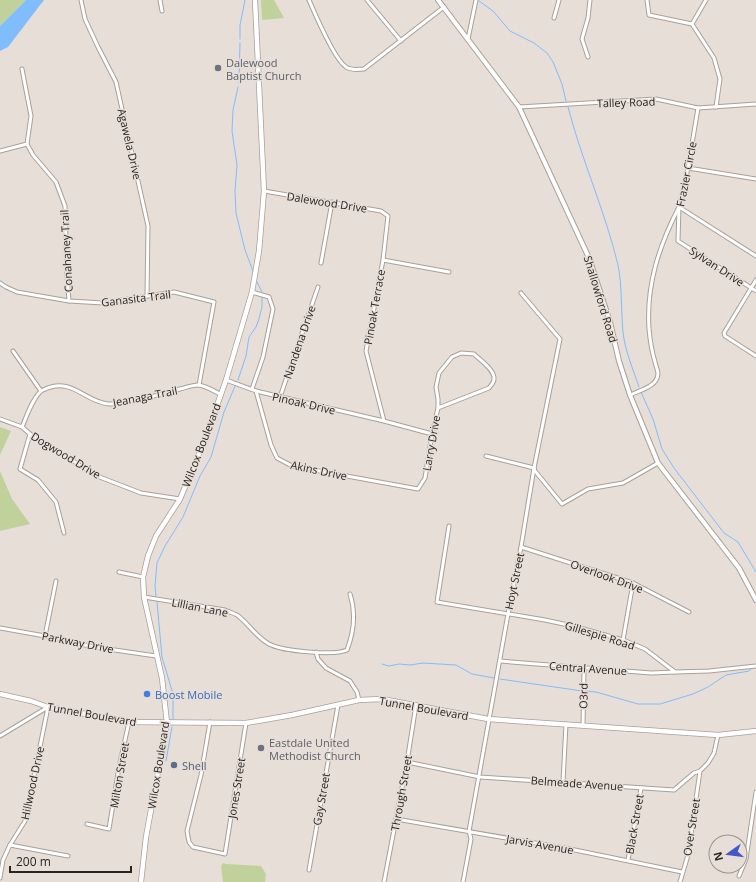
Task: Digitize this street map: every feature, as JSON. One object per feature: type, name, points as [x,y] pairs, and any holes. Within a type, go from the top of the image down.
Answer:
[{"type":"main road","name":"Wilcox Boulevard","points":[[141,882],[146,837],[167,723],[162,678],[144,597],[143,577],[148,556],[156,536],[180,499],[204,442],[226,380],[252,292],[259,251],[264,191],[255,0]]},
{"type":"main road","name":"Tunnel Boulevard","points":[[0,694],[48,707],[129,722],[246,723],[359,700],[382,699],[488,719],[718,735],[756,731]]},
{"type":"street","name":"Agawela Drive","points":[[81,0],[86,19],[98,47],[116,82],[148,226],[147,296]]},
{"type":"street","points":[[160,0],[162,11]]},
{"type":"street","points":[[309,0],[331,47],[345,67],[352,70],[364,69],[444,7]]},
{"type":"street","points":[[367,0],[401,41]]},
{"type":"street","name":"Shallowford Road","points":[[438,0],[519,107],[589,258],[610,322],[619,361],[630,395],[658,463],[739,568],[756,600]]},
{"type":"street","points":[[468,39],[476,0]]},
{"type":"street","points":[[554,18],[559,0]]},
{"type":"street","points":[[588,57],[582,39],[588,18],[590,0]]},
{"type":"street","points":[[647,0],[649,15],[692,24],[714,58],[720,79],[716,107]]},
{"type":"street","points":[[692,24],[706,0]]},
{"type":"street","points":[[0,151],[27,144],[31,116],[22,69]]},
{"type":"street","name":"Talley Road","points":[[519,107],[656,100],[698,108],[756,104]]},
{"type":"street","name":"Frazier Circle","points":[[678,242],[679,206],[688,168],[698,108]]},
{"type":"street","name":"Conahaney Trail","points":[[27,144],[33,155],[56,182],[65,206],[69,301]]},
{"type":"street","points":[[688,168],[756,179]]},
{"type":"street","name":"Dalewood Drive","points":[[264,191],[381,211],[388,216]]},
{"type":"street","points":[[321,263],[332,202]]},
{"type":"street","points":[[630,395],[648,387],[655,382],[658,374],[654,361],[649,328],[650,296],[653,273],[662,244],[679,206],[756,256]]},
{"type":"street","name":"Pinoak Terrace","points":[[384,421],[366,351],[383,260],[388,216]]},
{"type":"street","name":"Sylvan Drive","points":[[678,242],[756,291]]},
{"type":"street","points":[[383,260],[449,272]]},
{"type":"street","points":[[756,280],[724,333],[724,336],[756,356]]},
{"type":"street","name":"Ganasita Trail","points":[[0,283],[17,292],[69,301],[103,303],[174,292],[214,302],[199,385]]},
{"type":"street","name":"Nandena Drive","points":[[280,398],[318,287]]},
{"type":"street","points":[[252,292],[269,297],[273,309],[263,357],[252,389]]},
{"type":"street","name":"Hoyt Street","points":[[463,882],[471,839],[469,832],[480,777],[488,719],[500,662],[534,468],[560,339],[521,293]]},
{"type":"street","points":[[13,351],[41,391],[33,402],[22,427]]},
{"type":"street","name":"Larry Drive","points":[[425,478],[438,408],[436,387],[439,373],[452,357],[461,353],[474,354],[492,371],[494,379],[489,388],[438,408]]},
{"type":"street","name":"Pinoak Drive","points":[[226,380],[280,398],[384,421],[432,434]]},
{"type":"street","points":[[199,385],[220,394]]},
{"type":"street","name":"Jeanaga Trail","points":[[41,391],[52,387],[65,386],[73,388],[96,401],[108,404],[122,403],[199,385]]},
{"type":"street","name":"Akins Drive","points":[[256,391],[271,445],[277,458],[292,466],[418,489],[425,478]]},
{"type":"street","name":"Dogwood Drive","points":[[0,418],[22,427],[30,434],[97,476],[140,493],[180,499]]},
{"type":"street","points":[[30,434],[20,469],[38,480],[56,502],[64,533]]},
{"type":"street","points":[[486,456],[534,468],[562,504],[588,489],[623,483],[658,463]]},
{"type":"street","name":"Gillespie Road","points":[[449,526],[437,602],[544,620],[573,626],[623,640],[645,649],[675,672]]},
{"type":"street","name":"Overlook Drive","points":[[521,547],[633,583],[689,612]]},
{"type":"street","points":[[119,572],[143,577]]},
{"type":"street","points":[[45,636],[56,581]]},
{"type":"street","points":[[623,640],[633,583]]},
{"type":"street","name":"Lillian Lane","points":[[144,597],[225,610],[236,614],[269,644],[303,653],[340,653],[347,650],[352,637],[354,621],[353,604],[350,594]]},
{"type":"street","name":"Parkway Drive","points":[[0,628],[94,647],[156,656]]},
{"type":"street","points":[[316,652],[318,659],[326,668],[350,681],[357,692],[359,700]]},
{"type":"street","name":"Central Avenue","points":[[500,662],[651,672],[675,672]]},
{"type":"street","points":[[675,672],[709,671],[756,666]]},
{"type":"street","name":"O3rd","points":[[583,725],[584,668]]},
{"type":"street","name":"Gay Street","points":[[309,870],[338,705]]},
{"type":"street","name":"Through Street","points":[[384,882],[407,762],[416,705]]},
{"type":"street","points":[[0,736],[48,707]]},
{"type":"street","name":"Hillwood Drive","points":[[0,878],[3,860],[10,845],[26,821],[48,707]]},
{"type":"street","name":"Milton Street","points":[[87,824],[109,829],[119,767],[129,722]]},
{"type":"street","name":"Jones Street","points":[[210,722],[201,775],[187,831],[189,842],[193,847],[225,854],[246,723]]},
{"type":"street","points":[[563,782],[566,724]]},
{"type":"street","name":"Belmeade Avenue","points":[[407,762],[480,777],[674,790],[694,773],[700,771],[714,753],[718,735]]},
{"type":"street","name":"Over Street","points":[[680,882],[688,855],[700,771]]},
{"type":"street","name":"Black Street","points":[[628,860],[640,788]]},
{"type":"street","points":[[739,876],[746,859],[756,792]]},
{"type":"street","name":"Jarvis Avenue","points":[[396,819],[628,860],[682,872]]},
{"type":"street","points":[[10,845],[68,856]]},
{"type":"green space","points":[[0,0],[26,0],[0,26]]},
{"type":"green space","points":[[261,0],[274,0],[284,18],[262,20]]},
{"type":"green space","points":[[0,427],[11,431],[0,455]]},
{"type":"green space","points":[[0,471],[12,499],[30,524],[0,531]]},
{"type":"green space","points":[[223,863],[261,866],[266,874],[265,882],[223,882],[221,866]]},
{"type":"water","points":[[26,0],[44,0],[8,47],[0,51],[0,26]]},
{"type":"waterway","points":[[240,39],[240,25],[245,0]]},
{"type":"waterway","points":[[479,1],[493,11],[510,31],[534,43],[547,53],[553,62],[562,84],[566,101]]},
{"type":"waterway","points":[[239,83],[240,43]]},
{"type":"waterway","points":[[238,87],[233,110],[232,131],[237,165],[235,191],[236,213],[245,250],[253,271]]},
{"type":"waterway","points":[[568,107],[613,245],[620,281],[624,339],[639,387]]},
{"type":"waterway","points":[[257,282],[262,292]]},
{"type":"waterway","points":[[238,380],[246,356],[249,337],[256,327],[259,319],[262,307],[262,298]]},
{"type":"waterway","points":[[156,596],[155,586],[157,563],[165,546],[183,517],[200,476],[211,457],[224,412],[236,384]]},
{"type":"waterway","points":[[641,392],[653,419],[662,449],[674,468],[724,533],[738,542],[756,572]]},
{"type":"waterway","points":[[157,602],[162,657],[173,694],[173,719]]},
{"type":"waterway","points":[[382,664],[389,666],[423,663],[456,665],[472,674],[494,678]]},
{"type":"waterway","points":[[586,691],[596,692],[638,704],[660,704],[693,694],[708,687],[726,675],[749,671],[751,669]]},
{"type":"waterway","points":[[500,679],[582,691]]},
{"type":"waterway","points":[[166,761],[172,727]]},
{"type":"place","name":"Dalewood Baptist Church","points":[[218,68]]},
{"type":"place","name":"Boost Mobile","points":[[147,694]]},
{"type":"place","name":"Eastdale United Methodist Church","points":[[261,748]]},
{"type":"place","name":"Shell","points":[[174,765]]}]
